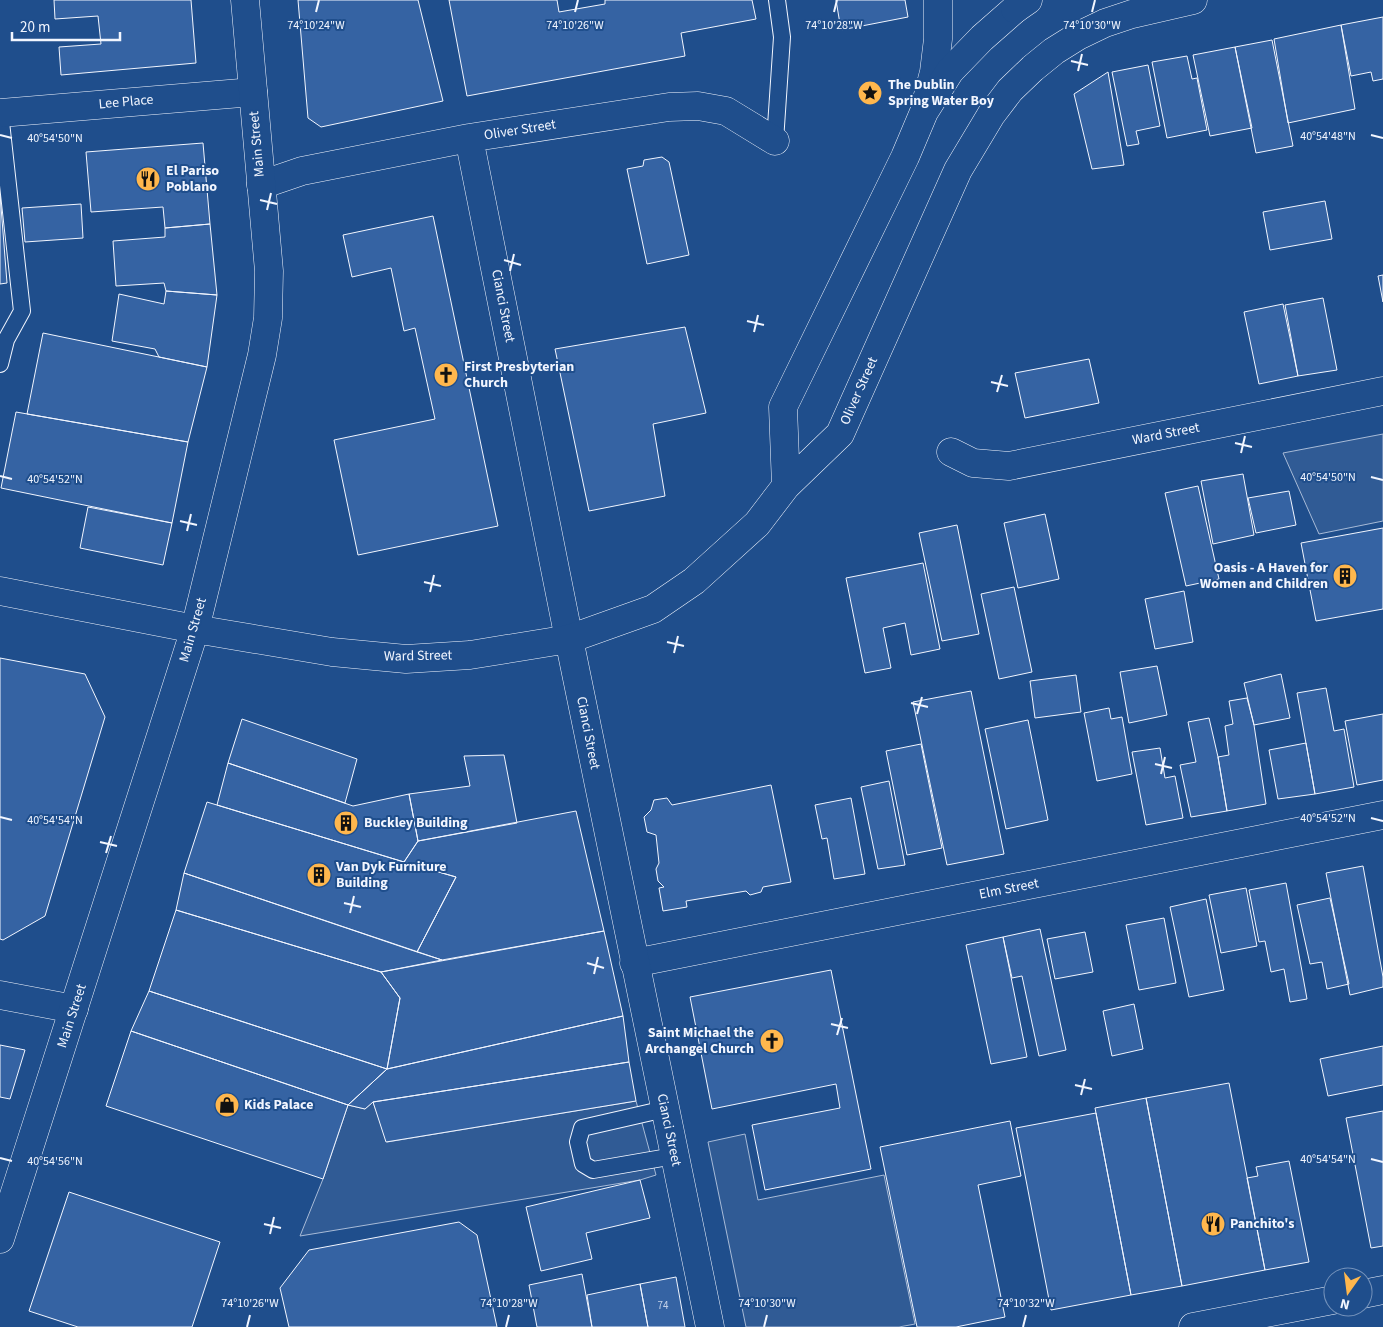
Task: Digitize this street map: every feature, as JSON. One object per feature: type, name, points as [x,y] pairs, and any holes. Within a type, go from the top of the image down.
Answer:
[{"type":"main road","name":"Main Street","points":[[0,1239],[195,629],[262,355],[268,318],[269,271],[245,0]]},
{"type":"main road","points":[[786,486],[783,407],[905,157],[924,112],[934,72],[938,39],[938,0]]},
{"type":"main road","name":"Oliver Street","points":[[786,486],[840,434],[958,170],[991,115],[1010,90],[1054,51],[1104,23],[1132,14],[1193,0]]},
{"type":"main road","points":[[924,112],[950,71],[982,38],[1021,4]]},
{"type":"main road","name":"Lee Place","points":[[0,113],[252,92]]},
{"type":"main road","name":"Oliver Street","points":[[261,185],[302,172],[469,138],[669,107],[698,106],[726,111],[775,141]]},
{"type":"main road","name":"Cianci Street","points":[[469,138],[634,964],[710,1327]]},
{"type":"main road","name":"Ward Street","points":[[952,452],[972,463],[1010,466],[1383,391]]},
{"type":"main road","name":"Ward Street","points":[[0,591],[195,629],[332,652],[406,659],[470,655],[569,639],[653,610],[694,581],[757,524],[786,486]]},
{"type":"main road","name":"Elm Street","points":[[634,964],[1383,815]]},
{"type":"main road","points":[[0,995],[74,1009]]},
{"type":"main road","points":[[1193,1327],[1323,1302]]},
{"type":"lane","points":[[775,141],[782,37],[778,0]]},
{"type":"lane","points":[[0,113],[22,311],[6,340],[0,364]]},
{"type":"lane","points":[[665,1109],[582,1128],[578,1142],[583,1164],[592,1170],[674,1156]]},
{"type":"shaded area","points":[[1383,434],[1383,521],[1319,534],[1283,453]]},
{"type":"shaded area","points":[[636,1101],[656,1175],[640,1180],[300,1236],[323,1179],[348,1105],[365,1109],[373,1102],[387,1142]]},
{"type":"shaded area","points":[[745,1134],[758,1200],[884,1175],[915,1324],[899,1327],[746,1327],[708,1142]]},
{"type":"building","points":[[54,0],[191,0],[196,63],[61,75],[59,47],[101,44],[98,16],[55,19]]},
{"type":"building","points":[[298,0],[418,0],[443,101],[321,127],[308,118]]},
{"type":"building","points":[[449,0],[557,0],[559,12],[605,4],[605,0],[752,0],[756,19],[681,33],[685,56],[467,96]]},
{"type":"building","points":[[836,0],[905,0],[908,17],[841,30]]},
{"type":"building","points":[[1383,17],[1383,79],[1373,81],[1371,72],[1351,76],[1341,25]]},
{"type":"building","points":[[1341,25],[1355,109],[1288,123],[1274,39]]},
{"type":"building","points":[[1272,40],[1293,146],[1256,153],[1235,47]]},
{"type":"building","points":[[1235,47],[1252,128],[1210,136],[1193,55]]},
{"type":"building","points":[[1187,56],[1192,79],[1197,78],[1207,130],[1167,138],[1152,62]]},
{"type":"building","points":[[1148,65],[1160,126],[1136,131],[1139,144],[1127,146],[1112,72]]},
{"type":"building","points":[[1108,72],[1124,165],[1092,169],[1074,94]]},
{"type":"building","name":"El Pariso Poblano","points":[[203,143],[210,224],[165,228],[163,207],[91,212],[86,152]]},
{"type":"building","points":[[662,157],[669,162],[689,255],[647,264],[627,169],[643,166],[644,160]]},
{"type":"building","points":[[0,194],[7,283],[0,284]]},
{"type":"building","points":[[1325,201],[1332,239],[1270,250],[1263,212]]},
{"type":"building","points":[[81,204],[83,238],[25,242],[22,208]]},
{"type":"building","name":"First Presbyterian Church","points":[[433,216],[498,526],[358,555],[334,440],[435,419],[415,328],[404,331],[391,268],[352,277],[343,235]]},
{"type":"building","points":[[210,224],[217,295],[166,291],[164,283],[116,286],[113,241],[165,237],[165,228]]},
{"type":"building","points":[[1383,275],[1383,302],[1378,276]]},
{"type":"building","points":[[166,291],[217,295],[207,367],[159,357],[155,349],[112,341],[119,294],[164,304]]},
{"type":"building","points":[[1323,298],[1337,370],[1298,376],[1285,305]]},
{"type":"building","points":[[1283,304],[1298,376],[1259,384],[1244,312]]},
{"type":"building","points":[[685,327],[706,413],[653,424],[665,496],[589,511],[555,349]]},
{"type":"building","points":[[43,333],[207,367],[188,442],[27,414]]},
{"type":"building","points":[[1089,359],[1099,403],[1025,418],[1015,373]]},
{"type":"building","points":[[16,412],[188,442],[172,523],[1,488]]},
{"type":"building","points":[[1243,474],[1254,535],[1213,544],[1201,481]]},
{"type":"building","points":[[1198,486],[1219,579],[1186,586],[1165,493]]},
{"type":"building","points":[[1289,491],[1296,525],[1256,533],[1248,498]]},
{"type":"building","points":[[88,507],[172,523],[163,565],[80,548]]},
{"type":"building","points":[[1045,514],[1059,579],[1018,588],[1004,523]]},
{"type":"building","points":[[957,525],[979,634],[942,641],[919,533]]},
{"type":"building","name":"Oasis - A Haven for Women and Children","points":[[1383,528],[1383,609],[1316,621],[1301,543]]},
{"type":"building","points":[[923,563],[940,649],[911,655],[905,623],[883,628],[891,668],[865,673],[846,578]]},
{"type":"building","points":[[1014,587],[1032,672],[999,679],[981,594]]},
{"type":"building","points":[[1184,591],[1193,642],[1155,649],[1145,599]]},
{"type":"building","points":[[0,658],[85,674],[105,717],[45,916],[3,940],[0,939]]},
{"type":"building","points":[[1157,666],[1167,715],[1129,723],[1120,672]]},
{"type":"building","points":[[1281,674],[1290,718],[1254,725],[1244,683]]},
{"type":"building","points":[[1076,675],[1081,712],[1035,718],[1030,681]]},
{"type":"building","points":[[1326,688],[1334,731],[1344,729],[1354,787],[1315,794],[1297,693]]},
{"type":"building","points":[[971,691],[1004,854],[947,865],[913,702]]},
{"type":"building","points":[[1247,698],[1254,725],[1266,804],[1227,811],[1218,757],[1229,755],[1225,726],[1233,724],[1229,701]]},
{"type":"building","points":[[1109,708],[1111,719],[1122,717],[1132,774],[1097,781],[1084,713]]},
{"type":"building","points":[[1383,714],[1383,780],[1357,785],[1345,721]]},
{"type":"building","points":[[1209,718],[1227,811],[1191,817],[1180,765],[1196,762],[1188,722]]},
{"type":"building","points":[[242,719],[357,759],[345,803],[228,763]]},
{"type":"building","points":[[1028,720],[1048,820],[1006,829],[985,729]]},
{"type":"building","points":[[1306,743],[1315,794],[1278,799],[1269,750]]},
{"type":"building","points":[[921,744],[942,848],[907,855],[886,751]]},
{"type":"building","points":[[1160,748],[1165,778],[1175,776],[1183,818],[1146,825],[1132,752]]},
{"type":"building","points":[[504,755],[517,823],[418,841],[409,794],[470,786],[464,756]]},
{"type":"building","name":"Buckley Building","points":[[228,763],[353,806],[409,794],[418,841],[404,862],[217,805]]},
{"type":"building","points":[[889,781],[905,865],[878,869],[861,787]]},
{"type":"building","points":[[771,785],[791,882],[763,887],[761,892],[750,895],[746,891],[686,901],[687,907],[663,911],[659,888],[664,887],[658,881],[656,869],[659,863],[656,835],[647,832],[644,817],[651,810],[654,800],[667,798],[672,805]]},
{"type":"building","points":[[851,798],[865,874],[834,879],[827,838],[822,839],[815,805]]},
{"type":"building","name":"Van Dyk Furniture Building","points":[[207,802],[456,877],[417,952],[184,873]]},
{"type":"building","points":[[576,811],[604,931],[442,960],[417,952],[456,877],[404,862],[418,841]]},
{"type":"building","points":[[1363,866],[1383,977],[1383,987],[1350,995],[1326,873]]},
{"type":"building","points":[[184,873],[442,960],[381,972],[176,910]]},
{"type":"building","points":[[1286,883],[1307,999],[1290,1002],[1284,969],[1271,972],[1265,941],[1259,942],[1249,890]]},
{"type":"building","points":[[1246,888],[1257,946],[1221,953],[1209,895]]},
{"type":"building","points":[[1330,898],[1349,984],[1327,989],[1322,962],[1310,964],[1297,905]]},
{"type":"building","points":[[1206,899],[1224,990],[1189,997],[1170,907]]},
{"type":"building","points":[[176,910],[381,972],[400,998],[387,1069],[149,991]]},
{"type":"building","points":[[1164,918],[1176,983],[1139,990],[1126,925]]},
{"type":"building","points":[[1040,929],[1066,1050],[1039,1056],[1022,976],[1012,978],[1003,937]]},
{"type":"building","points":[[604,931],[623,1016],[387,1069],[400,998],[381,972]]},
{"type":"building","points":[[1085,932],[1093,972],[1055,979],[1047,939]]},
{"type":"building","points":[[1003,937],[1027,1057],[991,1064],[966,945]]},
{"type":"building","name":"Saint Michael the Archangel Church","points":[[831,970],[871,1169],[765,1190],[752,1125],[840,1108],[836,1084],[712,1109],[690,997]]},
{"type":"building","points":[[149,991],[387,1069],[348,1105],[131,1031]]},
{"type":"building","points":[[1134,1004],[1143,1049],[1112,1056],[1103,1011]]},
{"type":"building","points":[[623,1016],[629,1062],[373,1102],[365,1109],[348,1105],[387,1069]]},
{"type":"building","name":"Kids Palace","points":[[131,1031],[348,1105],[323,1179],[106,1106]]},
{"type":"building","points":[[0,1045],[25,1050],[10,1099],[0,1097]]},
{"type":"building","points":[[1383,1046],[1383,1085],[1328,1096],[1320,1059]]},
{"type":"building","points":[[629,1062],[636,1101],[386,1142],[373,1102]]},
{"type":"building","name":"Panchito's","points":[[1229,1083],[1265,1270],[1182,1286],[1146,1098]]},
{"type":"building","points":[[1146,1098],[1182,1286],[1131,1295],[1095,1108]]},
{"type":"building","points":[[1383,1111],[1383,1246],[1371,1248],[1346,1118]]},
{"type":"building","points":[[1096,1113],[1131,1295],[1051,1310],[1016,1128]]},
{"type":"building","points":[[1010,1121],[1021,1176],[978,1185],[1005,1317],[956,1327],[917,1327],[880,1147]]},
{"type":"building","points":[[1289,1161],[1309,1262],[1265,1270],[1247,1178],[1258,1176],[1256,1167]]},
{"type":"building","points":[[640,1180],[650,1218],[586,1233],[592,1259],[541,1271],[526,1207]]},
{"type":"building","points":[[69,1192],[220,1242],[192,1327],[78,1327],[29,1311]]},
{"type":"building","points":[[459,1222],[477,1235],[497,1327],[289,1327],[280,1288],[309,1250]]},
{"type":"building","points":[[582,1274],[592,1327],[537,1327],[529,1285]]},
{"type":"building","points":[[676,1277],[685,1327],[648,1327],[640,1284]]},
{"type":"building","points":[[640,1284],[648,1327],[592,1327],[587,1295]]},
{"type":"place","name":"The Dublin Spring Water Boy","points":[[870,93]]},
{"type":"place","name":"El Pariso Poblano","points":[[148,179]]},
{"type":"place","name":"First Presbyterian Church","points":[[446,375]]},
{"type":"place","name":"Oasis - A Haven for Women and Children","points":[[1345,576]]},
{"type":"place","name":"Buckley Building","points":[[346,823]]},
{"type":"place","name":"Van Dyk Furniture Building","points":[[319,875]]},
{"type":"place","name":"Saint Michael the Archangel Church","points":[[772,1041]]},
{"type":"place","name":"Kids Palace","points":[[227,1105]]},
{"type":"place","name":"Panchito's","points":[[1213,1224]]}]
